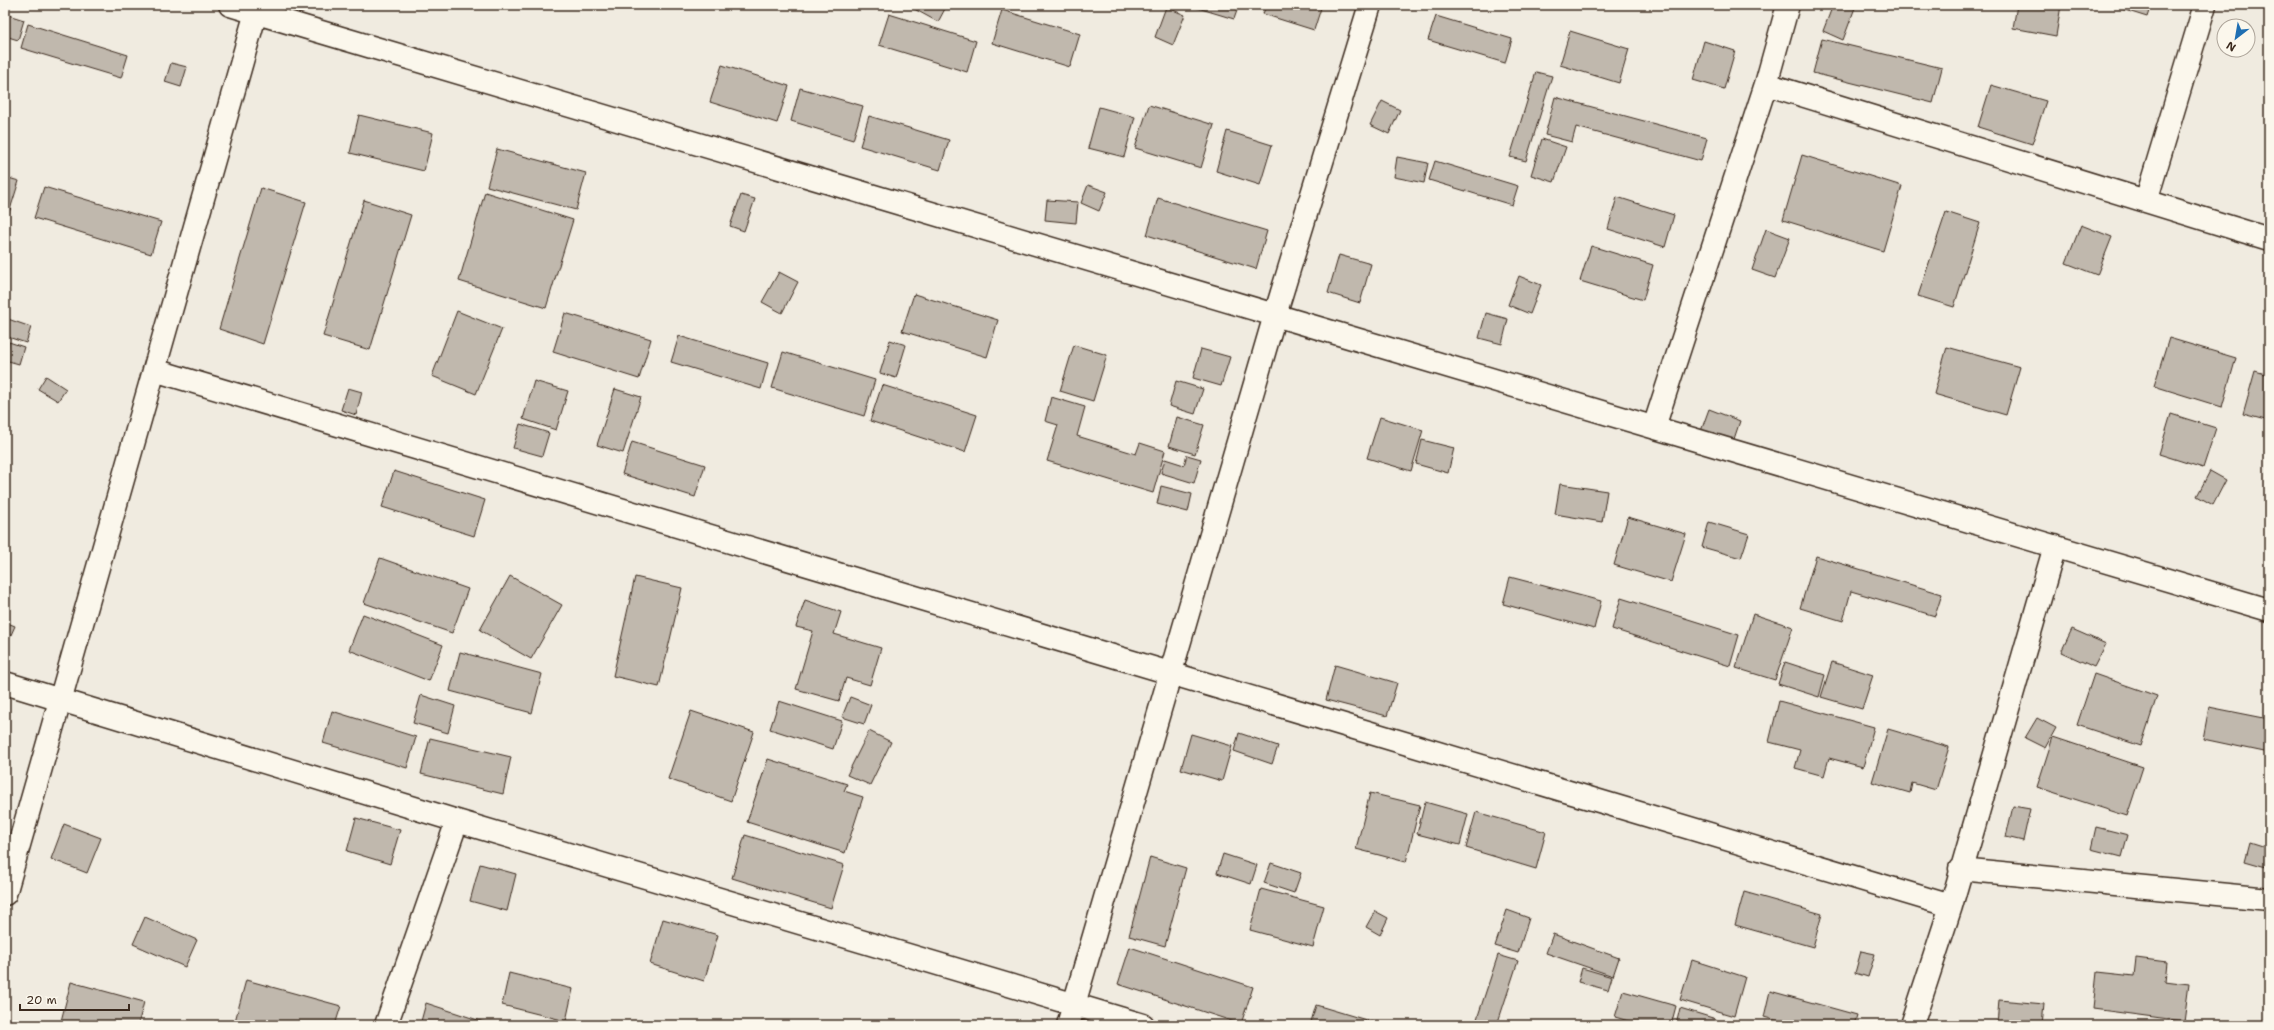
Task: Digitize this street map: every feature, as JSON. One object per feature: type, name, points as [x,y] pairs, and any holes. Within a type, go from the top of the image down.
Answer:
[{"type":"street","points":[[230,5],[257,9],[1275,315],[2269,610]]},
{"type":"street","points":[[1068,1025],[1275,315],[1370,5]]},
{"type":"street","points":[[1654,427],[1766,84],[1788,5]]},
{"type":"street","points":[[2146,201],[2205,5]]},
{"type":"street","points":[[5,894],[257,9]]},
{"type":"street","points":[[1766,84],[2269,239]]},
{"type":"street","points":[[154,370],[1951,906]]},
{"type":"street","points":[[1912,1025],[1951,906],[1960,869],[2055,546]]},
{"type":"street","points":[[5,683],[61,698],[457,821],[1143,1025]]},
{"type":"street","points":[[386,1025],[457,821]]},
{"type":"street","points":[[1960,869],[2269,899]]},
{"type":"building","points":[[907,5],[947,5],[938,22]]},
{"type":"building","points":[[1188,5],[1239,5],[1234,19]]},
{"type":"building","points":[[1266,5],[1322,5],[1314,30],[1263,14]]},
{"type":"building","points":[[1833,5],[1856,5],[1843,40],[1823,31]]},
{"type":"building","points":[[2017,5],[2061,5],[2056,36],[2013,28]]},
{"type":"building","points":[[2109,5],[2151,5],[2147,17]]},
{"type":"building","points":[[1166,7],[1185,15],[1173,45],[1155,37]]},
{"type":"building","points":[[1002,10],[1080,34],[1070,67],[992,43]]},
{"type":"building","points":[[5,14],[24,20],[18,40],[5,36]]},
{"type":"building","points":[[889,14],[976,41],[967,72],[879,45]]},
{"type":"building","points":[[1436,16],[1512,39],[1505,63],[1428,40]]},
{"type":"building","points":[[28,24],[128,55],[121,78],[21,48]]},
{"type":"building","points":[[1570,31],[1629,49],[1619,83],[1560,65]]},
{"type":"building","points":[[1822,39],[1942,68],[1933,103],[1813,73]]},
{"type":"building","points":[[1704,41],[1735,51],[1724,89],[1693,80]]},
{"type":"building","points":[[171,63],[187,67],[181,87],[165,82]]},
{"type":"building","points":[[722,65],[789,86],[777,123],[710,102]]},
{"type":"building","points":[[1536,72],[1552,76],[1526,161],[1510,157]]},
{"type":"building","points":[[1991,85],[2046,101],[2032,144],[1978,127]]},
{"type":"building","points":[[800,88],[863,106],[853,140],[791,121]]},
{"type":"building","points":[[1555,97],[1707,138],[1701,161],[1576,127],[1572,142],[1545,135]]},
{"type":"building","points":[[1382,101],[1400,110],[1389,134],[1370,125]]},
{"type":"building","points":[[1149,105],[1214,125],[1201,168],[1135,148]]},
{"type":"building","points":[[1099,107],[1135,117],[1124,157],[1088,148]]},
{"type":"building","points":[[359,115],[433,133],[424,171],[350,153]]},
{"type":"building","points":[[869,116],[949,140],[940,170],[860,146]]},
{"type":"building","points":[[1227,131],[1272,145],[1260,185],[1216,171]]},
{"type":"building","points":[[1542,139],[1566,147],[1554,182],[1531,175]]},
{"type":"building","points":[[497,149],[586,173],[576,210],[487,186]]},
{"type":"building","points":[[1802,155],[1902,186],[1883,251],[1783,220]]},
{"type":"building","points":[[1397,157],[1428,163],[1424,183],[1394,177]]},
{"type":"building","points":[[1435,161],[1518,186],[1512,205],[1429,180]]},
{"type":"building","points":[[5,177],[19,181],[9,213],[5,212]]},
{"type":"building","points":[[1088,185],[1107,192],[1099,211],[1081,203]]},
{"type":"building","points":[[44,187],[161,222],[151,254],[34,218]]},
{"type":"building","points":[[261,188],[306,202],[263,344],[219,329]]},
{"type":"building","points":[[485,192],[573,220],[546,308],[459,281]]},
{"type":"building","points":[[741,195],[755,199],[744,231],[730,226]]},
{"type":"building","points":[[1617,197],[1674,215],[1665,247],[1608,229]]},
{"type":"building","points":[[1158,198],[1267,231],[1256,269],[1147,235]]},
{"type":"building","points":[[364,200],[411,215],[370,350],[323,336]]},
{"type":"building","points":[[1047,200],[1078,202],[1076,223],[1045,220]]},
{"type":"building","points":[[1946,212],[1980,223],[1954,307],[1918,296]]},
{"type":"building","points":[[2081,225],[2112,237],[2097,275],[2066,263]]},
{"type":"building","points":[[1766,229],[1790,238],[1775,278],[1752,270]]},
{"type":"building","points":[[1591,246],[1653,265],[1643,300],[1580,281]]},
{"type":"building","points":[[1339,255],[1371,264],[1360,303],[1328,293]]},
{"type":"building","points":[[779,272],[798,282],[782,313],[762,302]]},
{"type":"building","points":[[1519,276],[1541,285],[1530,314],[1508,305]]},
{"type":"building","points":[[914,294],[998,320],[987,357],[902,331]]},
{"type":"building","points":[[457,311],[502,329],[476,394],[432,376]]},
{"type":"building","points":[[565,313],[651,339],[639,379],[553,352]]},
{"type":"building","points":[[1486,313],[1508,319],[1502,344],[1479,338]]},
{"type":"building","points":[[5,318],[31,327],[26,343],[5,336]]},
{"type":"building","points":[[679,336],[768,363],[761,389],[671,362]]},
{"type":"building","points":[[2169,338],[2236,358],[2222,407],[2154,386]]},
{"type":"building","points":[[890,340],[906,345],[896,378],[880,373]]},
{"type":"building","points":[[9,342],[24,347],[19,364],[5,360]]},
{"type":"building","points":[[1074,345],[1107,355],[1093,401],[1060,391]]},
{"type":"building","points":[[1947,347],[2020,367],[2006,415],[1934,394]]},
{"type":"building","points":[[1201,349],[1230,357],[1221,386],[1193,378]]},
{"type":"building","points":[[783,352],[875,380],[864,416],[772,388]]},
{"type":"building","points":[[2255,371],[2269,375],[2269,421],[2243,414]]},
{"type":"building","points":[[46,376],[66,389],[58,401],[38,389]]},
{"type":"building","points":[[534,381],[568,391],[556,430],[523,419]]},
{"type":"building","points":[[1176,381],[1203,389],[1195,414],[1169,406]]},
{"type":"building","points":[[882,385],[977,415],[965,452],[870,421]]},
{"type":"building","points":[[348,388],[362,392],[356,415],[341,410]]},
{"type":"building","points":[[615,389],[641,397],[623,453],[597,445]]},
{"type":"building","points":[[1051,397],[1085,407],[1077,436],[1136,454],[1140,443],[1165,451],[1153,493],[1047,461],[1058,425],[1045,421]]},
{"type":"building","points":[[1709,409],[1740,421],[1733,442],[1701,431]]},
{"type":"building","points":[[2171,414],[2216,428],[2203,468],[2159,454]]},
{"type":"building","points":[[1177,417],[1204,425],[1195,454],[1169,446]]},
{"type":"building","points":[[1380,417],[1423,430],[1411,471],[1367,458]]},
{"type":"building","points":[[520,424],[549,433],[542,456],[513,448]]},
{"type":"building","points":[[1422,440],[1454,448],[1448,473],[1416,464]]},
{"type":"building","points":[[632,442],[705,465],[695,497],[622,474]]},
{"type":"building","points":[[1187,455],[1201,459],[1194,483],[1161,473],[1165,459],[1184,465]]},
{"type":"building","points":[[394,471],[485,500],[474,536],[382,507]]},
{"type":"building","points":[[2210,471],[2226,480],[2213,505],[2197,496]]},
{"type":"building","points":[[1560,484],[1607,491],[1602,522],[1555,514]]},
{"type":"building","points":[[1161,486],[1192,494],[1188,512],[1157,504]]},
{"type":"building","points":[[1628,517],[1686,534],[1671,582],[1614,565]]},
{"type":"building","points":[[1709,522],[1749,534],[1741,558],[1702,547]]},
{"type":"building","points":[[1816,556],[1942,594],[1935,616],[1851,591],[1843,621],[1800,608]]},
{"type":"building","points":[[380,558],[468,589],[452,633],[364,603]]},
{"type":"building","points":[[510,576],[562,605],[531,659],[480,630]]},
{"type":"building","points":[[635,577],[682,588],[659,687],[613,676]]},
{"type":"building","points":[[1510,577],[1601,601],[1594,629],[1503,604]]},
{"type":"building","points":[[1621,598],[1739,635],[1730,666],[1612,629]]},
{"type":"building","points":[[805,600],[841,612],[834,634],[881,648],[870,685],[846,678],[839,701],[796,689],[813,631],[796,627]]},
{"type":"building","points":[[363,614],[443,645],[429,681],[349,650]]},
{"type":"building","points":[[1753,614],[1793,627],[1775,680],[1736,668]]},
{"type":"building","points":[[5,622],[15,626],[5,648]]},
{"type":"building","points":[[2072,629],[2106,644],[2094,667],[2061,652]]},
{"type":"building","points":[[460,652],[542,674],[532,713],[450,691]]},
{"type":"building","points":[[1785,662],[1825,675],[1819,697],[1778,684]]},
{"type":"building","points":[[1832,662],[1873,675],[1862,709],[1821,697]]},
{"type":"building","points":[[1335,665],[1397,683],[1387,716],[1326,700]]},
{"type":"building","points":[[2094,674],[2157,696],[2141,746],[2077,725]]},
{"type":"building","points":[[421,695],[455,706],[448,733],[413,723]]},
{"type":"building","points":[[850,697],[871,705],[864,724],[842,717]]},
{"type":"building","points":[[779,701],[842,721],[833,749],[770,729]]},
{"type":"building","points":[[1779,701],[1874,727],[1863,767],[1829,758],[1824,776],[1795,768],[1800,750],[1769,742]]},
{"type":"building","points":[[2209,707],[2269,719],[2269,753],[2203,739]]},
{"type":"building","points":[[332,711],[416,737],[407,768],[323,743]]},
{"type":"building","points":[[691,711],[754,732],[731,801],[668,779]]},
{"type":"building","points":[[2037,718],[2056,728],[2045,748],[2025,738]]},
{"type":"building","points":[[1888,729],[1949,747],[1936,790],[1912,783],[1910,793],[1872,782]]},
{"type":"building","points":[[869,731],[891,742],[870,785],[847,775]]},
{"type":"building","points":[[1239,733],[1278,746],[1272,764],[1234,751]]},
{"type":"building","points":[[1191,734],[1232,746],[1222,781],[1181,769]]},
{"type":"building","points":[[2053,737],[2143,767],[2127,816],[2037,787]]},
{"type":"building","points":[[430,738],[511,757],[503,794],[421,774]]},
{"type":"building","points":[[768,759],[847,784],[844,791],[863,797],[845,853],[747,822]]},
{"type":"building","points":[[1370,793],[1420,805],[1406,862],[1356,849]]},
{"type":"building","points":[[1425,802],[1468,814],[1460,845],[1417,834]]},
{"type":"building","points":[[2013,806],[2030,809],[2023,841],[2006,837]]},
{"type":"building","points":[[1476,812],[1546,832],[1536,869],[1466,848]]},
{"type":"building","points":[[356,818],[400,830],[390,864],[347,851]]},
{"type":"building","points":[[64,824],[101,838],[87,873],[51,859]]},
{"type":"building","points":[[2096,827],[2128,835],[2122,857],[2091,849]]},
{"type":"building","points":[[745,835],[844,865],[831,908],[732,878]]},
{"type":"building","points":[[2250,842],[2269,848],[2266,867],[2245,861]]},
{"type":"building","points":[[1223,854],[1257,865],[1251,884],[1217,873]]},
{"type":"building","points":[[1150,857],[1186,868],[1165,946],[1129,936]]},
{"type":"building","points":[[1271,863],[1301,873],[1294,893],[1264,883]]},
{"type":"building","points":[[480,864],[516,874],[507,911],[470,901]]},
{"type":"building","points":[[1261,889],[1324,906],[1313,947],[1250,930]]},
{"type":"building","points":[[1744,892],[1822,914],[1813,947],[1735,925]]},
{"type":"building","points":[[1507,910],[1529,918],[1518,953],[1495,946]]},
{"type":"building","points":[[1375,911],[1388,918],[1380,935],[1366,927]]},
{"type":"building","points":[[145,917],[197,940],[185,967],[133,944]]},
{"type":"building","points":[[663,919],[718,935],[704,981],[650,964]]},
{"type":"building","points":[[1553,934],[1619,958],[1613,976],[1546,953]]},
{"type":"building","points":[[1130,947],[1253,987],[1241,1024],[1118,984]]},
{"type":"building","points":[[1861,951],[1875,954],[1868,977],[1855,973]]},
{"type":"building","points":[[1498,955],[1518,961],[1497,1025],[1475,1025]]},
{"type":"building","points":[[2136,958],[2167,962],[2165,981],[2189,984],[2184,1021],[2093,1009],[2097,972],[2134,976]]},
{"type":"building","points":[[1692,960],[1745,977],[1734,1016],[1680,1000]]},
{"type":"building","points":[[1582,968],[1612,977],[1608,990],[1578,982]]},
{"type":"building","points":[[509,973],[573,989],[566,1021],[502,1005]]},
{"type":"building","points":[[246,980],[341,1006],[335,1025],[234,1025]]},
{"type":"building","points":[[71,982],[144,1002],[138,1025],[60,1025]]},
{"type":"building","points":[[1623,991],[1676,1006],[1671,1025],[1642,1025],[1615,1017]]},
{"type":"building","points":[[1770,991],[1857,1015],[1854,1025],[1792,1025],[1764,1017]]},
{"type":"building","points":[[1999,1000],[2044,1004],[2042,1025],[1997,1025]]},
{"type":"building","points":[[426,1003],[493,1025],[420,1025]]},
{"type":"building","points":[[1316,1005],[1383,1025],[1310,1025]]},
{"type":"building","points":[[1680,1008],[1716,1019],[1715,1025],[1676,1025]]}]
